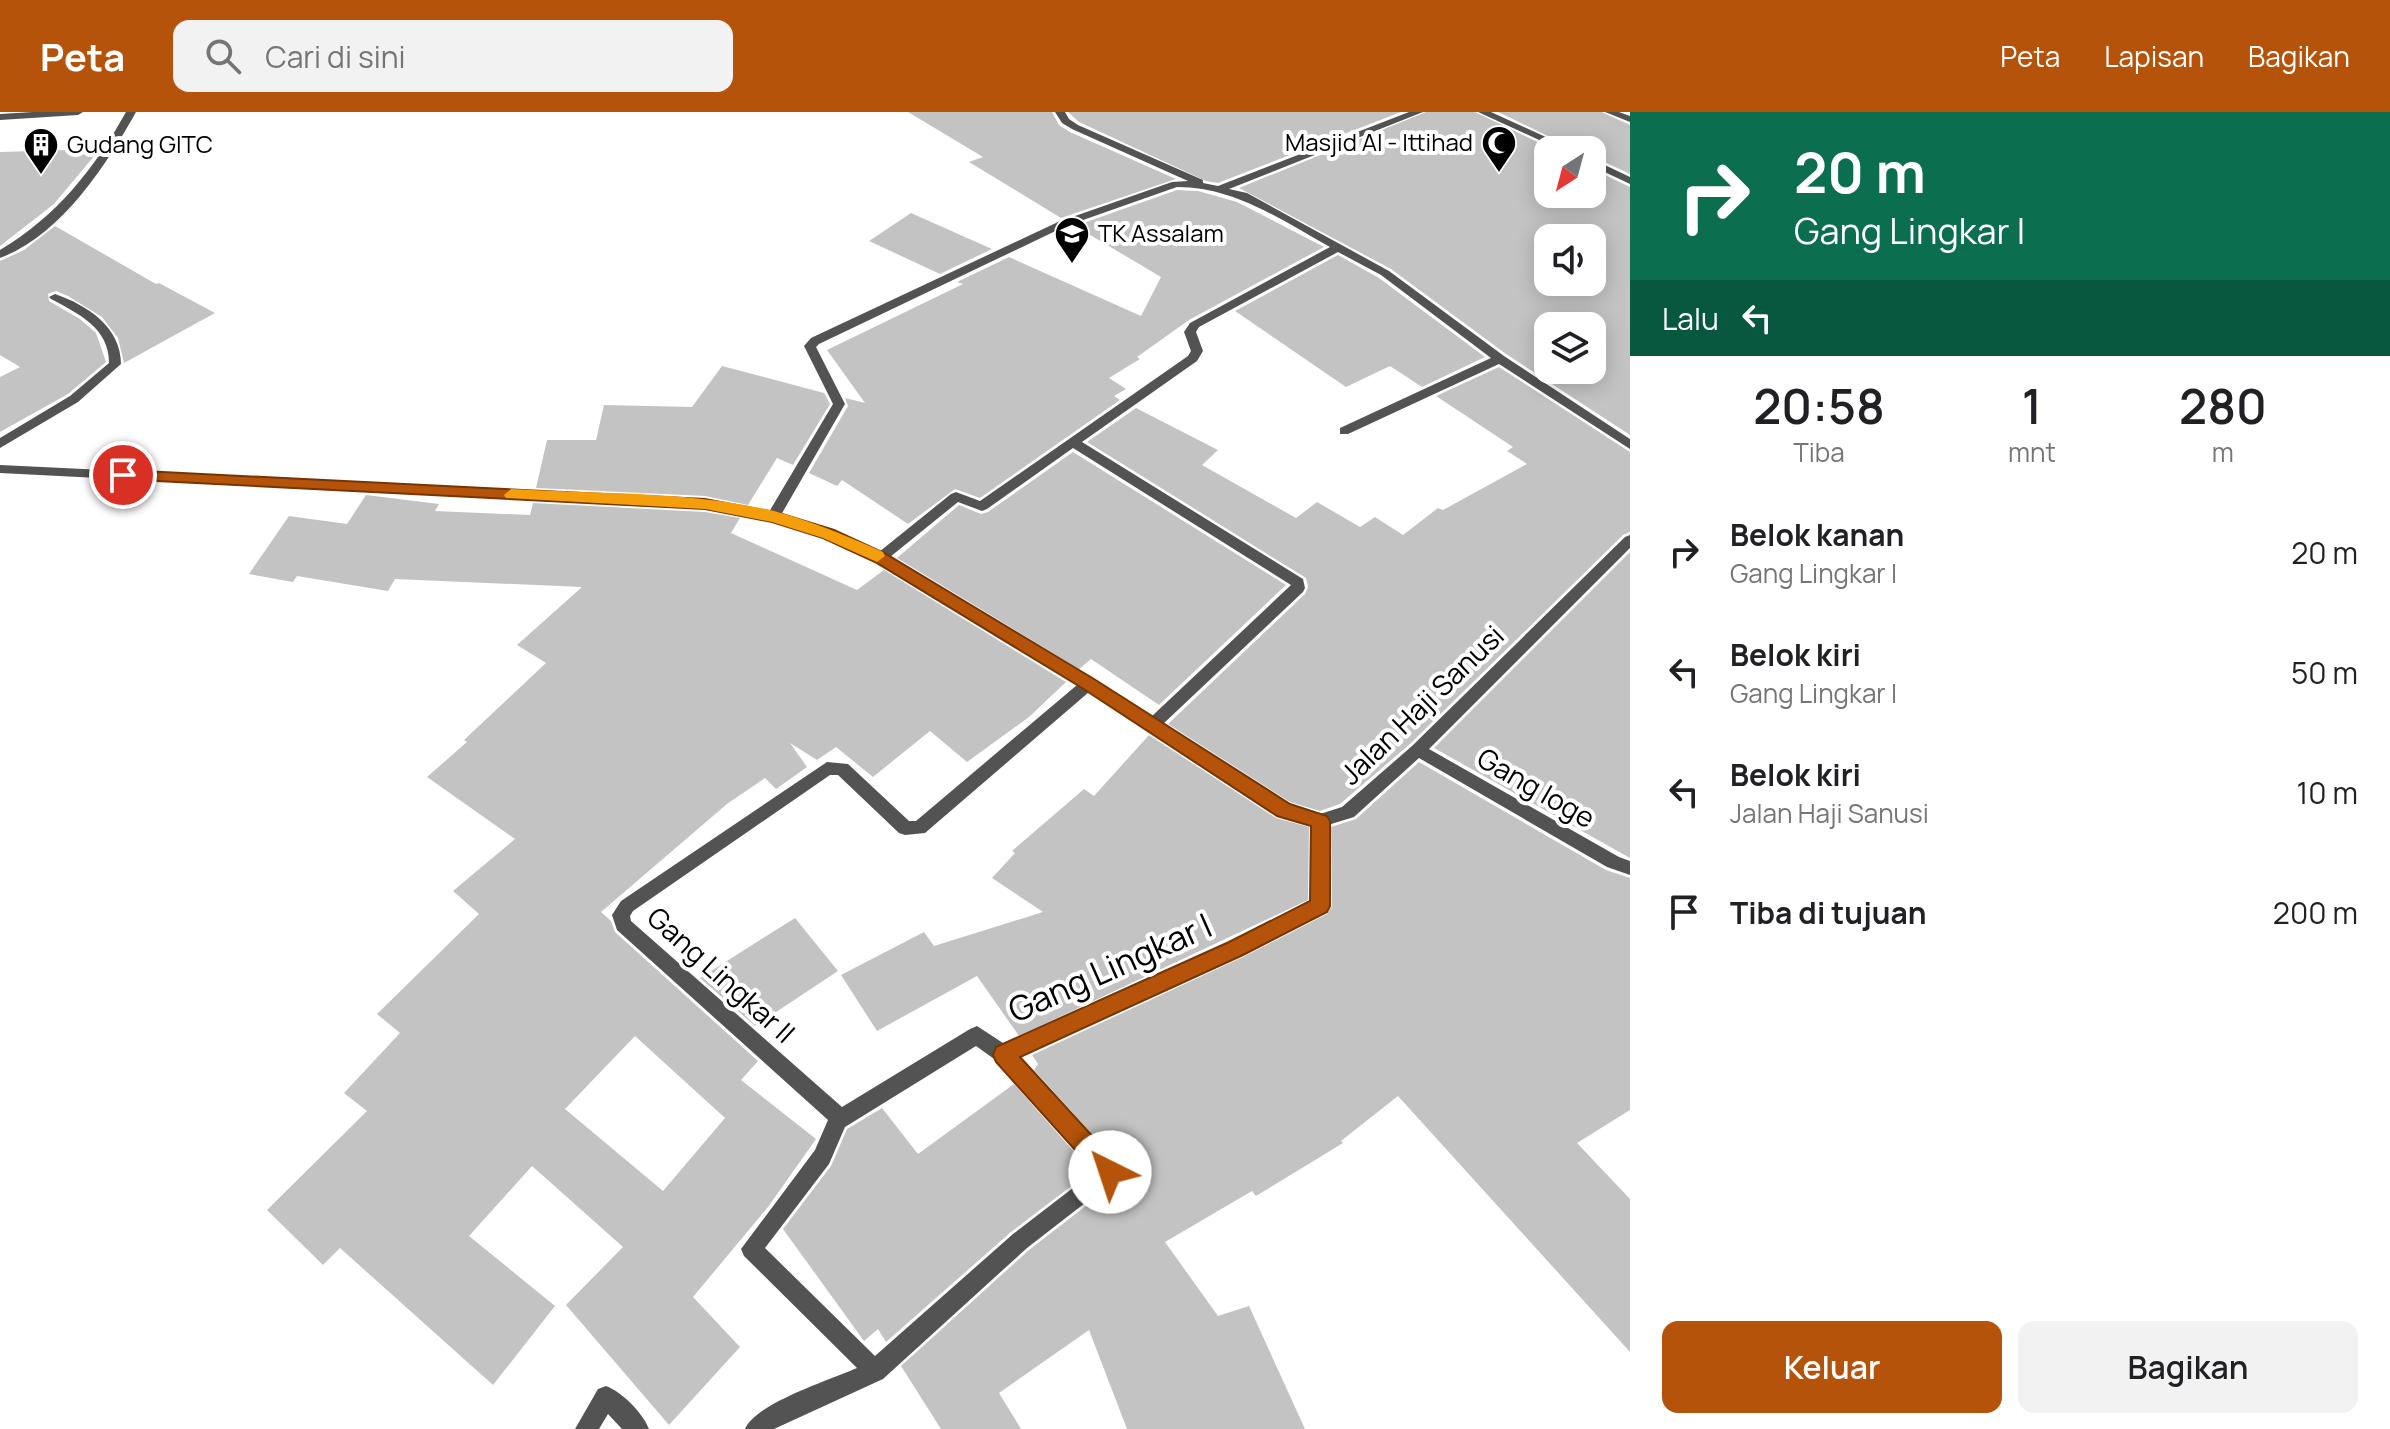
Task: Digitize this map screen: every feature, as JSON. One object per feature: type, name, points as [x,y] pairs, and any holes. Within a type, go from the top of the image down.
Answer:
[{"type":"street","points":[[0,117],[78,112]]},
{"type":"street","points":[[0,255],[47,223],[82,189],[106,158],[131,112]]},
{"type":"street","points":[[1060,112],[1065,121],[1075,127],[1207,186]]},
{"type":"street","points":[[1222,189],[1418,112]]},
{"type":"street","points":[[1483,112],[1537,136]]},
{"type":"street","points":[[1610,112],[1630,119]]},
{"type":"street","points":[[1606,169],[1630,181]]},
{"type":"street","points":[[773,517],[839,404],[810,346],[815,341],[1062,224],[1176,184],[1222,189],[1254,200],[1340,246],[1385,273],[1500,359],[1630,445]]},
{"type":"street","points":[[880,558],[956,497],[981,506],[1193,358],[1197,351],[1190,332],[1194,325],[1340,246]]},
{"type":"street","points":[[0,444],[74,399],[100,380],[115,364],[117,348],[111,337],[83,311],[55,297]]},
{"type":"street","points":[[1344,431],[1500,359]]},
{"type":"street","points":[[1072,442],[1298,583],[1298,588],[1152,725]]},
{"type":"street","points":[[0,469],[705,504],[773,517],[829,534],[880,558],[1088,684],[1284,810],[1320,821]]},
{"type":"street","name":"Jalan Haji Sanusi","points":[[1320,821],[1348,812],[1418,750],[1630,540]]},
{"type":"street","name":"Gang Lingkar II","points":[[840,1119],[623,925],[621,915],[627,906],[827,768],[834,766],[842,769],[905,828],[919,828],[1088,684]]},
{"type":"street","name":"Gang Ioge","points":[[1418,750],[1613,862],[1630,868]]},
{"type":"street","name":"Gang Lingkar I","points":[[756,1429],[773,1416],[875,1371],[1020,1241],[1110,1172],[1004,1055],[1320,906],[1320,821]]},
{"type":"street","points":[[875,1371],[751,1249],[822,1157],[840,1119],[977,1035],[1004,1055]]},
{"type":"street","points":[[586,1429],[606,1397],[638,1429]]},
{"type":"building","points":[[908,112],[1052,112],[1059,125],[1070,132],[1176,179],[1061,218],[969,162],[983,157]]},
{"type":"building","points":[[1068,112],[1401,112],[1218,183],[1206,181],[1079,122]]},
{"type":"building","points":[[1426,112],[1475,112],[1534,140],[1534,208],[1606,208],[1606,176],[1630,187],[1630,435],[1552,384],[1606,384],[1606,312],[1534,312],[1534,372],[1391,269],[1239,188]]},
{"type":"building","points":[[1498,112],[1602,112],[1630,125],[1630,174],[1606,163],[1606,136],[1548,136]]},
{"type":"building","name":"Gudang GITC","points":[[100,149],[54,204],[0,246],[0,152]]},
{"type":"building","points":[[1177,190],[1198,191],[1237,202],[1324,247],[1189,320],[1137,357],[1140,359],[1109,378],[1126,389],[1114,396],[1120,400],[980,498],[955,489],[908,524],[842,480],[837,486],[809,473],[848,406],[845,398],[865,403],[827,350],[963,284],[957,282],[1009,257],[1141,316],[1161,277],[1075,226]]},
{"type":"building","points":[[911,213],[992,249],[940,274],[869,241]]},
{"type":"building","points":[[55,226],[156,284],[215,313],[124,363],[118,338],[102,317],[68,296],[56,291],[48,294],[49,301],[80,319],[96,333],[106,362],[68,394],[0,432],[0,377],[20,367],[0,355],[0,261],[24,250]]},
{"type":"building","points":[[1338,255],[1379,278],[1485,357],[1422,387],[1390,366],[1346,387],[1235,311]]},
{"type":"building","points":[[722,366],[824,393],[830,404],[793,465],[777,458],[748,505],[705,496],[536,488],[547,440],[596,440],[604,405],[692,407]]},
{"type":"building","points":[[1499,367],[1630,452],[1630,532],[1623,535],[1410,744],[1340,804],[1320,811],[1290,802],[1168,724],[1305,594],[1308,587],[1306,578],[1087,442],[1136,408],[1218,450],[1202,465],[1296,518],[1317,502],[1360,527],[1375,517],[1403,535],[1438,508],[1443,510],[1527,464],[1507,451],[1513,447],[1436,396]]},
{"type":"building","points":[[1073,452],[1286,585],[1159,705],[1091,659],[1079,669],[897,558],[959,505],[981,514],[988,512]]},
{"type":"building","points":[[366,495],[439,504],[435,511],[530,515],[533,503],[705,512],[740,518],[731,533],[857,590],[884,570],[1066,682],[1029,717],[967,762],[930,731],[873,777],[836,747],[817,760],[790,743],[807,767],[776,789],[765,778],[727,804],[601,912],[611,921],[615,932],[758,1061],[741,1080],[816,1139],[768,1207],[693,1297],[740,1347],[669,1425],[566,1305],[623,1247],[532,1166],[469,1236],[555,1306],[493,1385],[340,1248],[323,1265],[267,1210],[367,1111],[344,1093],[400,1033],[377,1014],[479,914],[453,891],[515,839],[427,777],[546,663],[517,645],[582,587],[395,579],[388,591],[297,576],[293,582],[249,574],[289,516],[347,524]],"holes":[[[635,1036],[725,1118],[663,1191],[565,1109]]]},
{"type":"building","points":[[1630,552],[1630,858],[1434,748]]},
{"type":"building","points":[[1149,735],[1276,818],[1309,827],[1308,900],[1019,1036],[977,976],[877,1031],[841,975],[924,932],[934,946],[1043,912],[992,878],[1015,853],[1012,851],[1084,789],[1094,796]]},
{"type":"building","points":[[1419,762],[1606,870],[1630,878],[1630,1110],[1577,1143],[1630,1199],[1630,1352],[1398,1096],[1341,1141],[1343,1143],[1256,1196],[1252,1191],[1165,1242],[1218,1316],[1249,1306],[1305,1429],[1127,1429],[1089,1330],[999,1393],[1021,1429],[941,1429],[901,1366],[1029,1250],[1118,1181],[1122,1173],[1118,1163],[1034,1070],[1038,1064],[1032,1055],[1243,957],[1327,914],[1332,906],[1331,827],[1356,819]]},
{"type":"building","points":[[795,918],[838,971],[755,1026],[700,978]]},
{"type":"building","points":[[1014,1084],[1091,1171],[1011,1232],[886,1342],[878,1329],[864,1341],[783,1229],[831,1166],[847,1129],[882,1108],[918,1154]]},
{"type":"slow traffic","points":[[511,495],[705,504],[773,517],[829,534],[877,556]]},
{"type":"place","name":"Masjid Al - Ittihad","points":[[1499,174]]},
{"type":"place","name":"Gudang GITC","points":[[41,176]]},
{"type":"place","name":"TK Assalam","points":[[1072,265]]},
{"type":"route","points":[[123,475],[705,504],[773,517],[829,534],[880,558],[1088,684],[1284,810],[1320,821],[1320,906],[1236,948],[1005,1052],[1004,1055],[1110,1172]]}]
